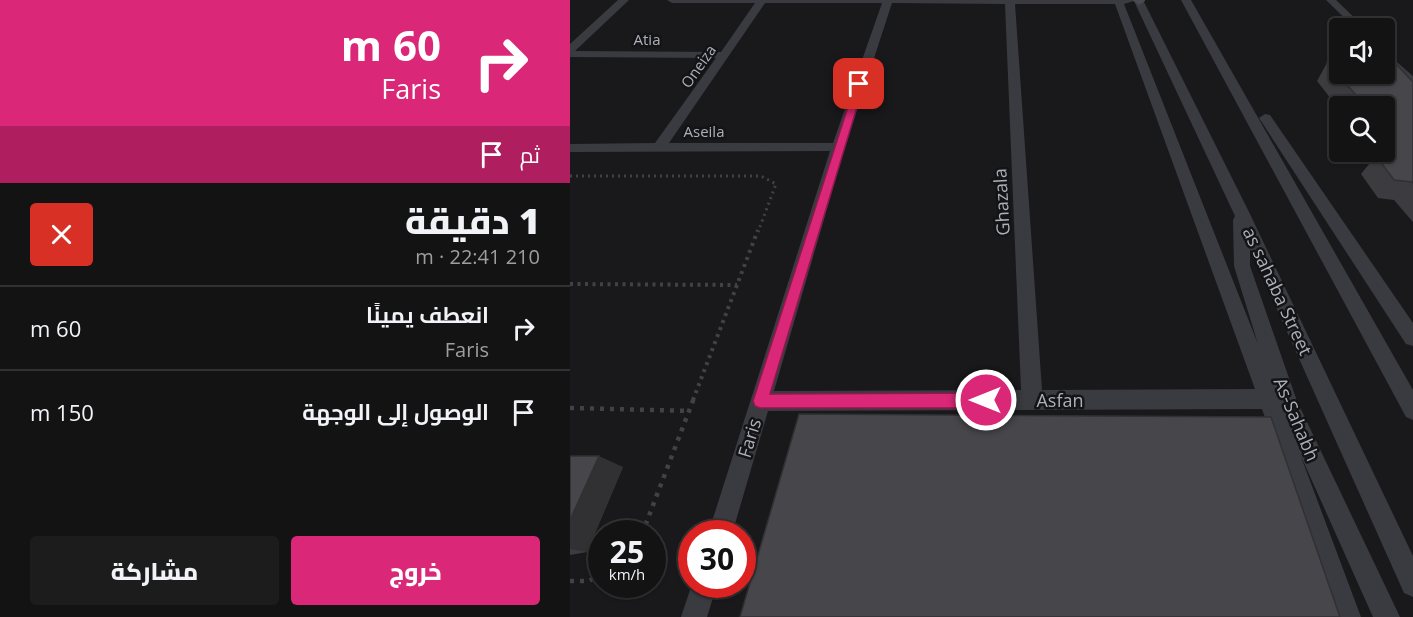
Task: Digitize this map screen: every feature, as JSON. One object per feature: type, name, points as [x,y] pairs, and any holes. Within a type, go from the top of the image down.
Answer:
[{"type":"street","points":[[570,52],[624,0]]},
{"type":"street","points":[[672,0],[1138,0]]},
{"type":"street","name":"Oneiza","points":[[658,148],[762,0]]},
{"type":"street","name":"Faris","points":[[724,520],[838,147],[887,0]]},
{"type":"street","name":"as sahaba Street","points":[[1138,0],[1241,212],[1413,584]]},
{"type":"street","points":[[1187,0],[1413,410]]},
{"type":"street","points":[[1187,0],[1200,10],[1278,139],[1413,338]]},
{"type":"street","points":[[1331,0],[1350,18]]},
{"type":"street","name":"Ghazala","points":[[1010,1],[1032,400]]},
{"type":"street","points":[[1118,1],[1278,401],[1348,617]]},
{"type":"street","name":"Atia","points":[[570,52],[724,55]]},
{"type":"street","points":[[1395,65],[1413,82]]},
{"type":"street","points":[[1244,103],[1278,139]]},
{"type":"street","name":"Aseila","points":[[570,148],[838,147]]},
{"type":"street","name":"As-Sahabh","points":[[1241,212],[1242,266],[1278,401],[1387,617]]},
{"type":"street","name":"Asfan","points":[[760,401],[1278,401]]},
{"type":"street","points":[[694,617],[700,598]]},
{"type":"path","points":[[570,176],[761,176],[776,184],[647,520]]},
{"type":"path","points":[[570,284],[737,285]]},
{"type":"path","points":[[570,408],[689,411]]},
{"type":"path","points":[[570,580],[588,581]]},
{"type":"building","points":[[1395,63],[1413,82],[1413,184],[1394,180],[1380,162],[1395,162],[1395,96],[1357,96],[1346,84],[1395,84]]},
{"type":"building","points":[[799,414],[1271,417],[1340,617],[740,617],[746,598],[756,598],[756,562]]},
{"type":"building","points":[[570,456],[599,456],[570,520]]},
{"type":"route","points":[[859,84],[760,401],[986,400]]}]
